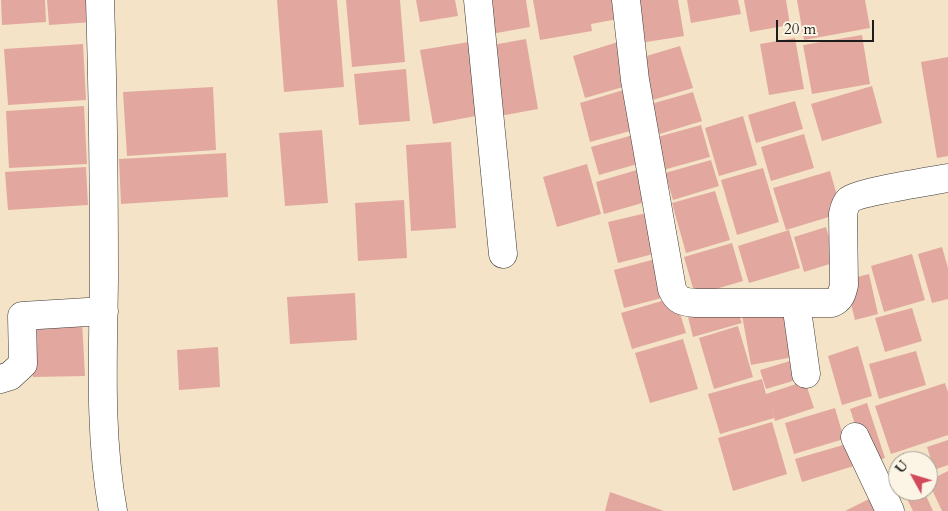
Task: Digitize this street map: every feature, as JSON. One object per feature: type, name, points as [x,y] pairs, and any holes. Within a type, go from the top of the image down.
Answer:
[{"type":"street","points":[[100,0],[104,127],[103,395],[107,478],[113,511]]},
{"type":"street","points":[[478,0],[503,254]]},
{"type":"street","points":[[626,0],[635,80],[672,289],[675,296],[683,302],[832,303],[837,301],[844,285],[843,214],[844,206],[849,200],[863,194],[948,178]]},
{"type":"street","points":[[796,303],[806,374]]},
{"type":"street","points":[[0,379],[10,376],[23,364],[22,316],[104,311]]},
{"type":"street","points":[[855,438],[890,511]]},
{"type":"building","points":[[1,0],[45,0],[46,22],[2,25]]},
{"type":"building","points":[[47,0],[92,0],[93,22],[49,25]]},
{"type":"building","points":[[277,0],[337,0],[344,87],[284,92]]},
{"type":"building","points":[[346,0],[400,0],[405,62],[352,67]]},
{"type":"building","points":[[416,0],[455,0],[458,16],[420,22]]},
{"type":"building","points":[[485,0],[526,0],[530,27],[491,34]]},
{"type":"building","points":[[533,0],[620,0],[623,18],[591,24],[592,31],[540,40]]},
{"type":"building","points":[[633,0],[678,0],[684,36],[640,43]]},
{"type":"building","points":[[687,0],[738,0],[741,14],[691,23]]},
{"type":"building","points":[[744,0],[786,0],[790,25],[750,32]]},
{"type":"building","points":[[797,0],[865,0],[870,28],[804,40]]},
{"type":"building","points":[[862,35],[870,84],[812,94],[803,45]]},
{"type":"building","points":[[795,38],[804,89],[769,95],[760,44]]},
{"type":"building","points":[[526,39],[538,109],[500,116],[487,46]]},
{"type":"building","points":[[469,42],[481,115],[433,124],[420,50]]},
{"type":"building","points":[[618,42],[630,85],[585,98],[573,56]]},
{"type":"building","points":[[83,44],[86,100],[8,105],[4,49]]},
{"type":"building","points":[[680,46],[693,88],[646,102],[633,60]]},
{"type":"building","points":[[948,57],[948,156],[937,158],[921,62]]},
{"type":"building","points":[[406,69],[410,121],[359,125],[354,74]]},
{"type":"building","points":[[872,86],[882,123],[822,141],[811,104]]},
{"type":"building","points":[[213,87],[216,150],[127,156],[123,92]]},
{"type":"building","points":[[630,88],[641,128],[590,142],[580,103]]},
{"type":"building","points":[[693,92],[702,121],[653,136],[644,106]]},
{"type":"building","points":[[795,101],[803,129],[756,143],[748,115]]},
{"type":"building","points":[[84,106],[87,164],[9,168],[6,111]]},
{"type":"building","points":[[743,116],[757,165],[719,176],[705,128]]},
{"type":"building","points":[[701,125],[710,157],[663,170],[654,138]]},
{"type":"building","points":[[322,130],[328,203],[285,206],[279,133]]},
{"type":"building","points":[[640,133],[648,161],[599,175],[591,147]]},
{"type":"building","points":[[804,134],[814,168],[771,181],[761,147]]},
{"type":"building","points":[[451,142],[456,228],[411,231],[406,145]]},
{"type":"building","points":[[226,153],[228,197],[121,204],[119,159]]},
{"type":"building","points":[[711,160],[719,186],[673,200],[665,173]]},
{"type":"building","points":[[587,164],[601,214],[557,227],[543,177]]},
{"type":"building","points":[[86,167],[88,205],[8,210],[5,172]]},
{"type":"building","points":[[647,167],[656,199],[604,214],[596,182]]},
{"type":"building","points":[[763,168],[779,222],[737,235],[721,180]]},
{"type":"building","points":[[830,171],[842,213],[786,230],[773,188]]},
{"type":"building","points":[[715,191],[730,240],[686,253],[672,203]]},
{"type":"building","points":[[404,200],[407,258],[358,261],[355,203]]},
{"type":"building","points":[[655,211],[665,251],[618,263],[608,222]]},
{"type":"building","points":[[826,227],[836,262],[804,272],[794,237]]},
{"type":"building","points":[[789,230],[800,268],[749,283],[738,246]]},
{"type":"building","points":[[732,243],[743,281],[695,295],[684,257]]},
{"type":"building","points":[[942,247],[948,268],[948,299],[932,303],[918,254]]},
{"type":"building","points":[[912,254],[925,300],[884,312],[871,266]]},
{"type":"building","points":[[663,257],[673,295],[624,308],[614,270]]},
{"type":"building","points":[[869,274],[878,314],[855,320],[845,280]]},
{"type":"building","points":[[355,293],[357,340],[290,344],[287,297]]},
{"type":"building","points":[[675,297],[686,333],[632,349],[621,313]]},
{"type":"building","points":[[735,305],[742,323],[693,337],[688,317]]},
{"type":"building","points":[[794,305],[804,355],[751,365],[742,315]]},
{"type":"building","points":[[912,308],[922,341],[885,352],[875,318]]},
{"type":"building","points":[[82,321],[85,376],[33,377],[30,322]]},
{"type":"building","points":[[738,326],[753,377],[714,389],[699,338]]},
{"type":"building","points":[[683,339],[698,389],[650,403],[635,353]]},
{"type":"building","points":[[858,346],[872,396],[842,405],[828,356]]},
{"type":"building","points":[[218,347],[220,387],[179,390],[177,350]]},
{"type":"building","points":[[916,351],[926,385],[879,399],[869,364]]},
{"type":"building","points":[[800,358],[806,377],[766,389],[760,370]]},
{"type":"building","points":[[762,379],[766,394],[805,381],[814,408],[775,421],[772,409],[774,418],[720,434],[708,394]]},
{"type":"building","points":[[945,383],[948,392],[948,435],[900,451],[890,451],[875,406]]},
{"type":"building","points":[[867,403],[885,458],[868,464],[850,409]]},
{"type":"building","points":[[835,408],[844,439],[794,454],[785,423]]},
{"type":"building","points":[[772,422],[787,474],[733,491],[718,438]]},
{"type":"building","points":[[948,440],[948,465],[938,469],[938,451],[928,451],[927,447]]},
{"type":"building","points":[[850,443],[857,465],[802,482],[795,459]]},
{"type":"building","points":[[948,471],[948,511],[942,511],[937,501],[938,476]]},
{"type":"building","points":[[610,492],[664,511],[605,511]]},
{"type":"building","points":[[871,498],[878,511],[845,511]]},
{"type":"building","points":[[908,501],[928,501],[933,511],[913,511]]}]
